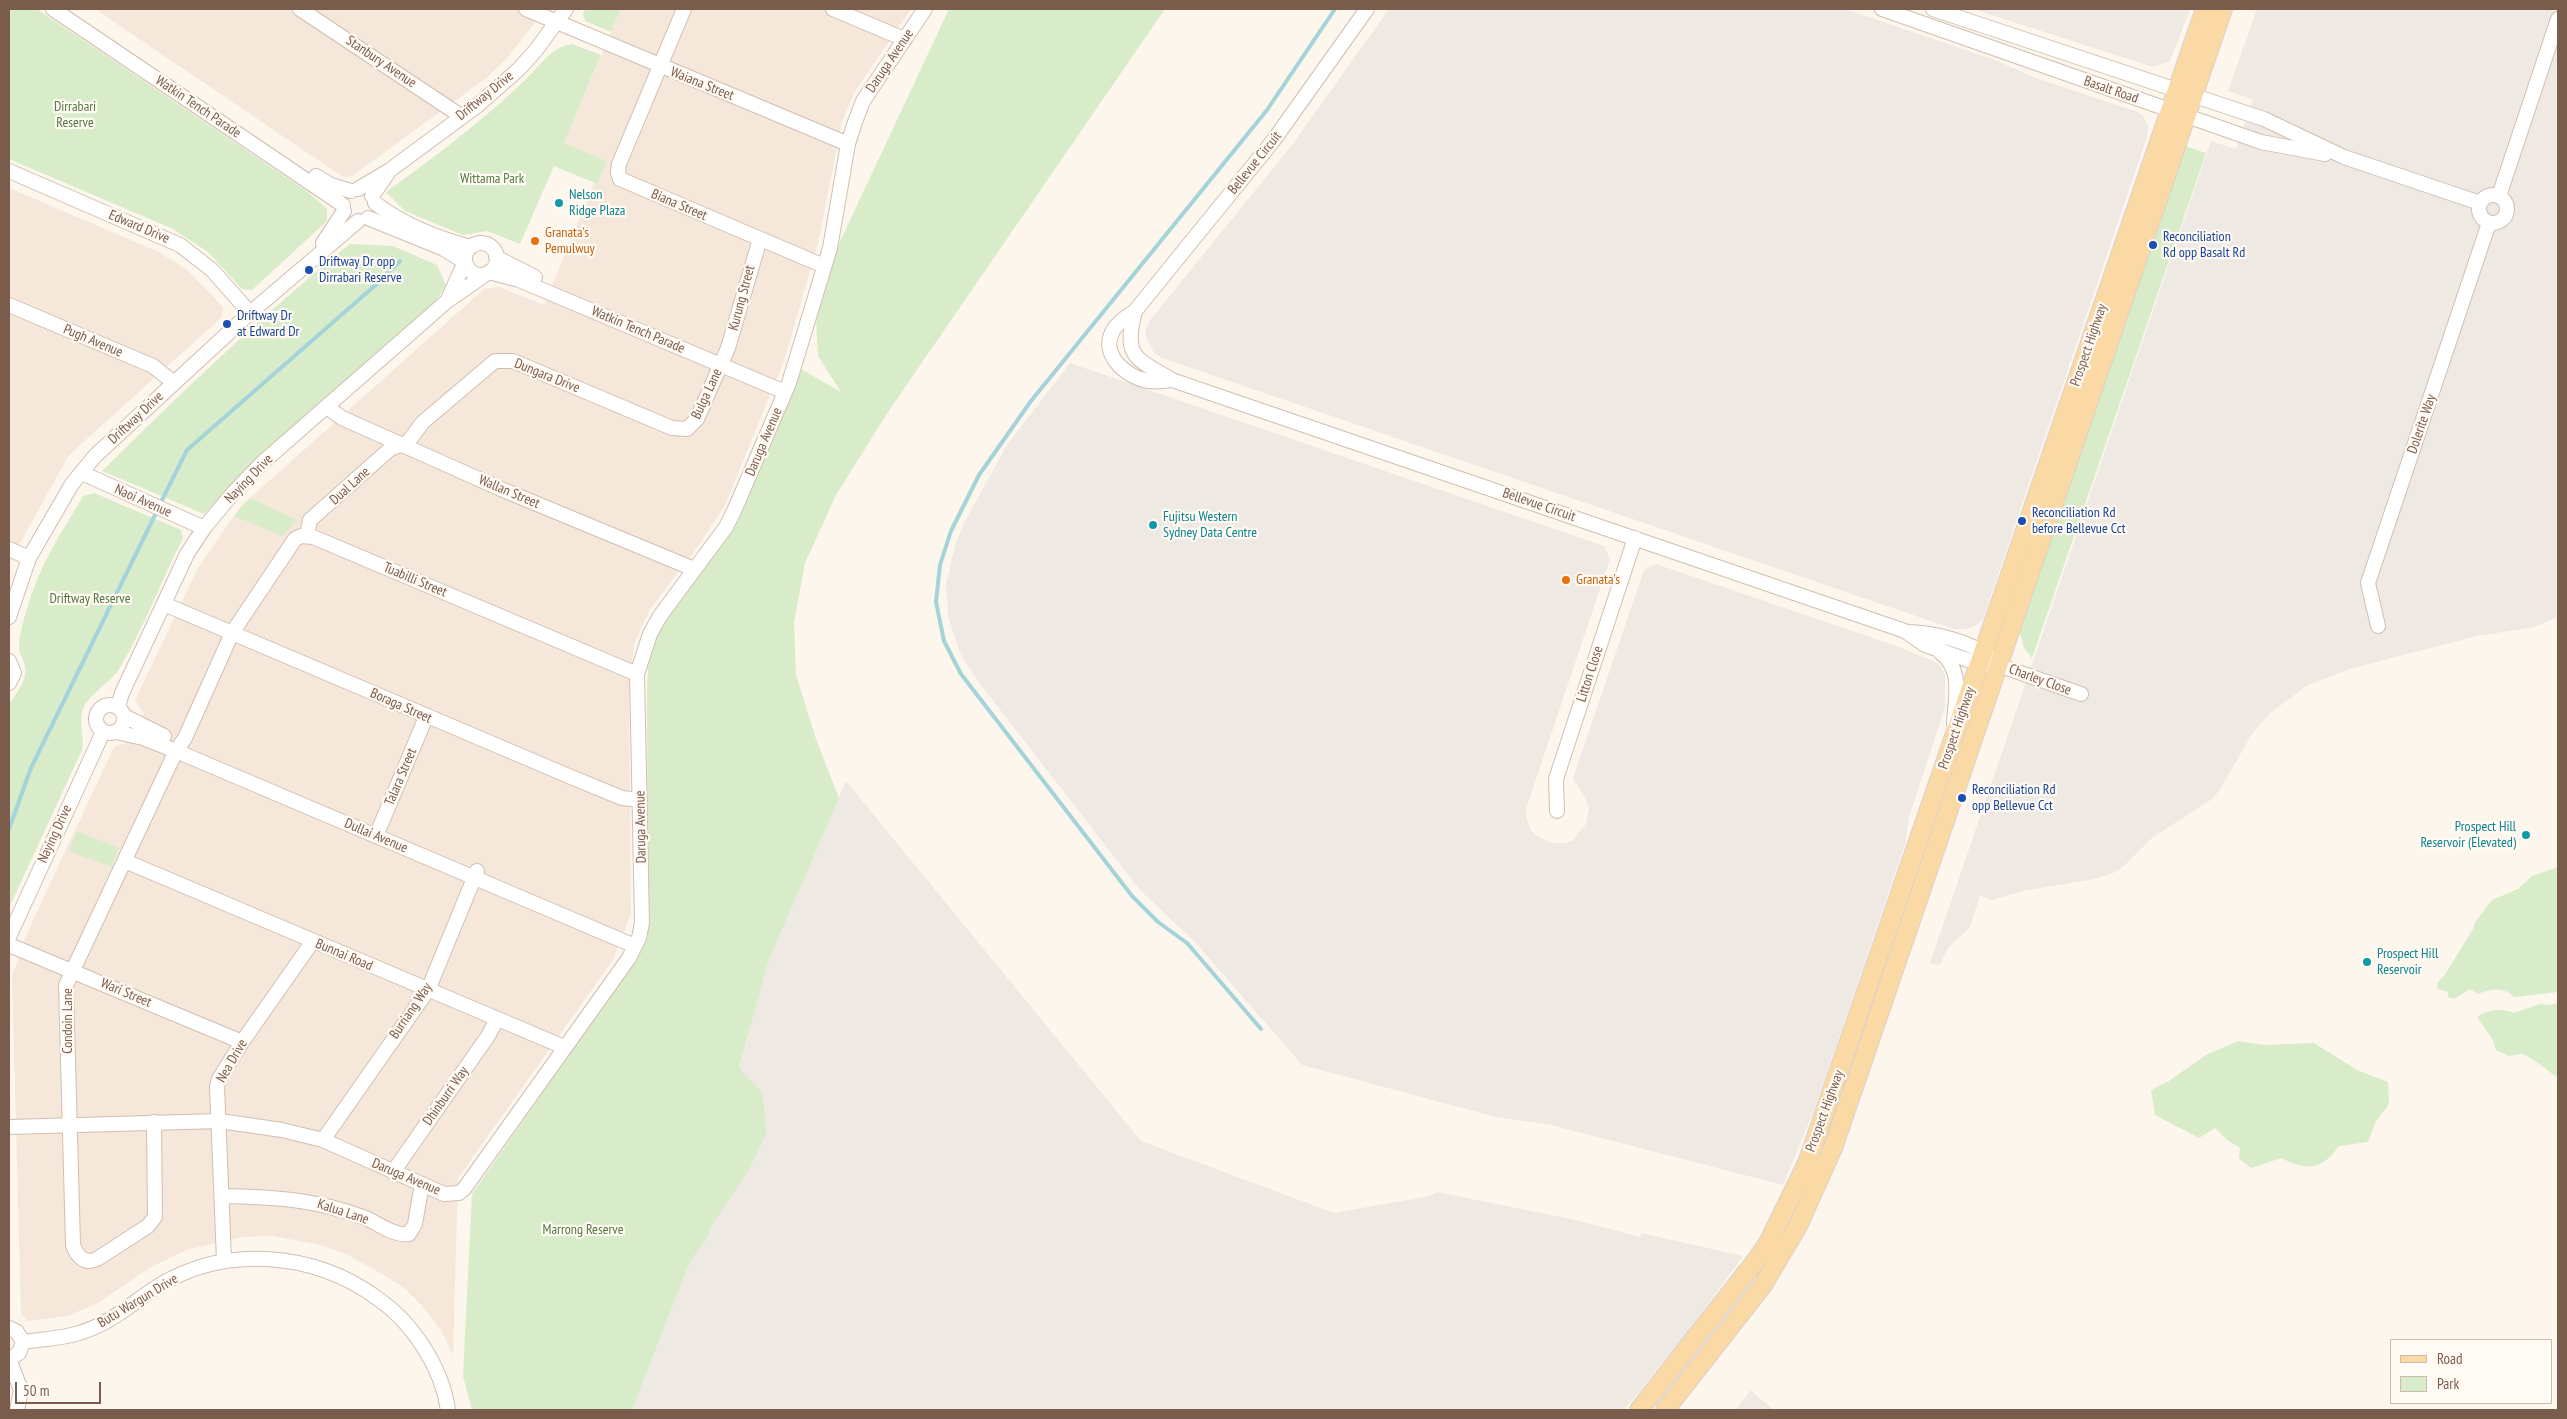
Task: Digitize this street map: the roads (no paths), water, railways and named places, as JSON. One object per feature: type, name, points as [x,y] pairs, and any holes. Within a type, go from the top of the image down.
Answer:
[{"type":"main road","name":"Prospect Highway","points":[[1639,1410],[1757,1259],[1799,1181],[1845,1056],[2205,9]]},
{"type":"main road","name":"Prospect Highway","points":[[1665,1410],[1763,1285],[1798,1226],[1833,1148],[2223,9]]},
{"type":"street","name":"Watkin Tench Parade","points":[[53,9],[344,208]]},
{"type":"street","name":"Watkin Tench Parade","points":[[70,9],[322,180],[354,190]]},
{"type":"street","name":"Stanbury Avenue","points":[[300,9],[461,116]]},
{"type":"street","name":"Waiana Street","points":[[526,9],[848,144]]},
{"type":"street","name":"Driftway Drive","points":[[354,190],[390,170],[478,105],[519,69],[557,23],[566,9]]},
{"type":"street","name":"Biana Street","points":[[684,9],[619,164],[618,173],[620,179],[824,266]]},
{"type":"street","points":[[833,9],[904,39]]},
{"type":"street","name":"Daruga Avenue","points":[[9,1127],[220,1121],[282,1130],[322,1140],[444,1194],[459,1193],[464,1189],[637,942],[642,923],[637,674],[650,634],[660,616],[726,527],[734,511],[787,388],[830,248],[848,144],[863,101],[925,9]]},
{"type":"street","name":"Bellevue Circuit","points":[[1172,380],[1149,381],[1122,369],[1112,353],[1111,337],[1114,329],[1135,311],[1273,141],[1367,9]]},
{"type":"street","name":"Basalt Road","points":[[1882,9],[2261,142],[2344,157]]},
{"type":"street","points":[[1930,25],[1935,9]]},
{"type":"street","name":"Basalt Road","points":[[1935,9],[2264,119],[2344,157],[2480,204]]},
{"type":"street","points":[[2499,196],[2558,19]]},
{"type":"street","name":"Driftway Drive","points":[[374,199],[390,170]]},
{"type":"street","name":"Edward Drive","points":[[9,171],[180,245],[212,270],[250,313]]},
{"type":"street","points":[[364,189],[389,214],[446,240],[470,247],[484,243],[492,248],[496,257],[495,265],[488,273],[473,273],[465,262],[442,248],[363,219],[350,218],[344,208],[345,197],[354,190],[364,189]]},
{"type":"street","points":[[2490,195],[2499,196],[2506,202],[2506,216],[2499,222],[2489,223],[2481,217],[2480,204],[2490,195]]},
{"type":"street","points":[[363,219],[374,211],[374,199]]},
{"type":"street","name":"Driftway Drive","points":[[314,256],[344,208]]},
{"type":"street","name":"Driftway Drive","points":[[9,617],[29,558],[72,484],[95,456],[314,256],[363,219]]},
{"type":"street","name":"Dolerite Way","points":[[2378,626],[2368,583],[2489,223]]},
{"type":"street","name":"Kurung Street","points":[[723,361],[760,239]]},
{"type":"street","points":[[465,262],[466,254],[470,247]]},
{"type":"street","name":"Watkin Tench Parade","points":[[496,257],[523,272],[723,361]]},
{"type":"street","name":"Naying Drive","points":[[446,302],[460,278],[465,262]]},
{"type":"street","name":"Watkin Tench Parade","points":[[488,273],[528,283],[787,388]]},
{"type":"street","name":"Naying Drive","points":[[121,712],[122,693],[188,554],[204,528],[262,463],[446,302],[488,273]]},
{"type":"street","name":"Pugh Avenue","points":[[9,305],[153,366],[174,383]]},
{"type":"street","name":"Bellevue Circuit","points":[[1135,311],[1129,339],[1134,354],[1172,380],[1905,632],[1925,645],[1981,658]]},
{"type":"street","name":"Dungara Drive","points":[[403,445],[423,422],[488,365],[504,359],[514,361],[672,428],[687,429]]},
{"type":"street","name":"Bulga Lane","points":[[687,429],[697,420],[723,361]]},
{"type":"street","name":"Wallan Street","points":[[327,407],[342,418],[500,489],[694,568]]},
{"type":"street","name":"Dual Lane","points":[[307,536],[310,520],[390,449],[403,445]]},
{"type":"street","name":"Naoi Avenue","points":[[82,473],[204,528]]},
{"type":"street","points":[[232,632],[291,544],[295,539],[307,536]]},
{"type":"street","name":"Tuabilli Street","points":[[307,536],[637,674]]},
{"type":"street","name":"Litton Close","points":[[1556,811],[1556,779],[1636,538]]},
{"type":"street","points":[[9,549],[29,558]]},
{"type":"street","name":"Boraga Street","points":[[164,604],[426,717],[622,798],[640,800]]},
{"type":"street","name":"Condoin Lane","points":[[154,1122],[155,1217],[148,1226],[91,1262],[78,1256],[73,1245],[66,984],[178,747],[185,738],[232,632]]},
{"type":"street","name":"Bellevue Circuit","points":[[1905,632],[1928,632],[1998,665]]},
{"type":"street","points":[[1936,648],[1950,659],[1956,673],[1954,738]]},
{"type":"street","points":[[9,661],[14,674],[9,683]]},
{"type":"street","name":"Charley Close","points":[[1998,665],[2081,694]]},
{"type":"street","points":[[108,705],[121,712],[123,726],[110,732],[99,728],[96,719],[99,709],[108,705]]},
{"type":"street","name":"Dullai Avenue","points":[[121,712],[178,747],[637,942]]},
{"type":"street","name":"Talara Street","points":[[378,832],[426,717]]},
{"type":"street","name":"Naying Drive","points":[[9,937],[110,732]]},
{"type":"street","name":"Dullai Avenue","points":[[110,732],[178,747]]},
{"type":"street","name":"Bunnai Road","points":[[125,861],[564,1047]]},
{"type":"street","name":"Burriang Way","points":[[322,1140],[428,990],[476,874]]},
{"type":"street","name":"Nea Drive","points":[[224,1261],[220,1121],[217,1087],[219,1079],[242,1042],[313,942]]},
{"type":"street","name":"Wari Street","points":[[9,945],[73,970],[242,1042]]},
{"type":"street","name":"Dhinburri Way","points":[[393,1172],[488,1036],[497,1019]]},
{"type":"street","name":"Kalua Lane","points":[[222,1196],[267,1196],[319,1203],[340,1208],[402,1235],[409,1234],[415,1224],[422,1184]]},
{"type":"street","name":"Butu Wargun Drive","points":[[22,1342],[78,1334],[98,1326],[121,1314],[159,1286],[190,1271],[224,1261],[278,1259],[309,1264],[344,1277],[362,1286],[386,1304],[420,1342],[438,1376],[448,1410]]},
{"type":"street","points":[[9,1328],[18,1332],[22,1342],[19,1353],[9,1359],[21,1390],[17,1410]]},
{"type":"waterway","points":[[1261,1029],[1187,943],[1158,922],[1132,896],[961,674],[944,641],[936,602],[940,565],[951,531],[979,475],[1031,401],[1267,110],[1335,9]]},
{"type":"waterway","points":[[160,504],[187,450],[379,282],[400,261]]},
{"type":"waterway","points":[[9,829],[31,768],[157,511]]},
{"type":"place","name":"Nelson Ridge Plaza","points":[[559,203]]},
{"type":"place","name":"Granata's Pemulwuy","points":[[535,241]]},
{"type":"place","name":"Reconciliation Rd opp Basalt Rd","points":[[2153,245]]},
{"type":"place","name":"Driftway Dr opp Dirrabari Reserve","points":[[309,270]]},
{"type":"place","name":"Driftway Dr at Edward Dr","points":[[227,324]]},
{"type":"place","name":"Reconciliation Rd before Bellevue Cct","points":[[2022,521]]},
{"type":"place","name":"Fujitsu Western Sydney Data Centre","points":[[1153,525]]},
{"type":"place","name":"Granata's","points":[[1566,580]]},
{"type":"place","name":"Reconciliation Rd opp Bellevue Cct","points":[[1962,798]]},
{"type":"place","name":"Prospect Hill Reservoir (Elevated)","points":[[2526,835]]},
{"type":"place","name":"Prospect Hill Reservoir","points":[[2367,962]]},
{"type":"park label","name":"Dirrabari Reserve","points":[[75,116]]},
{"type":"park label","name":"Wittama Park","points":[[492,179]]},
{"type":"park label","name":"Driftway Reserve","points":[[90,599]]},
{"type":"park label","name":"Marrong Reserve","points":[[583,1230]]}]
